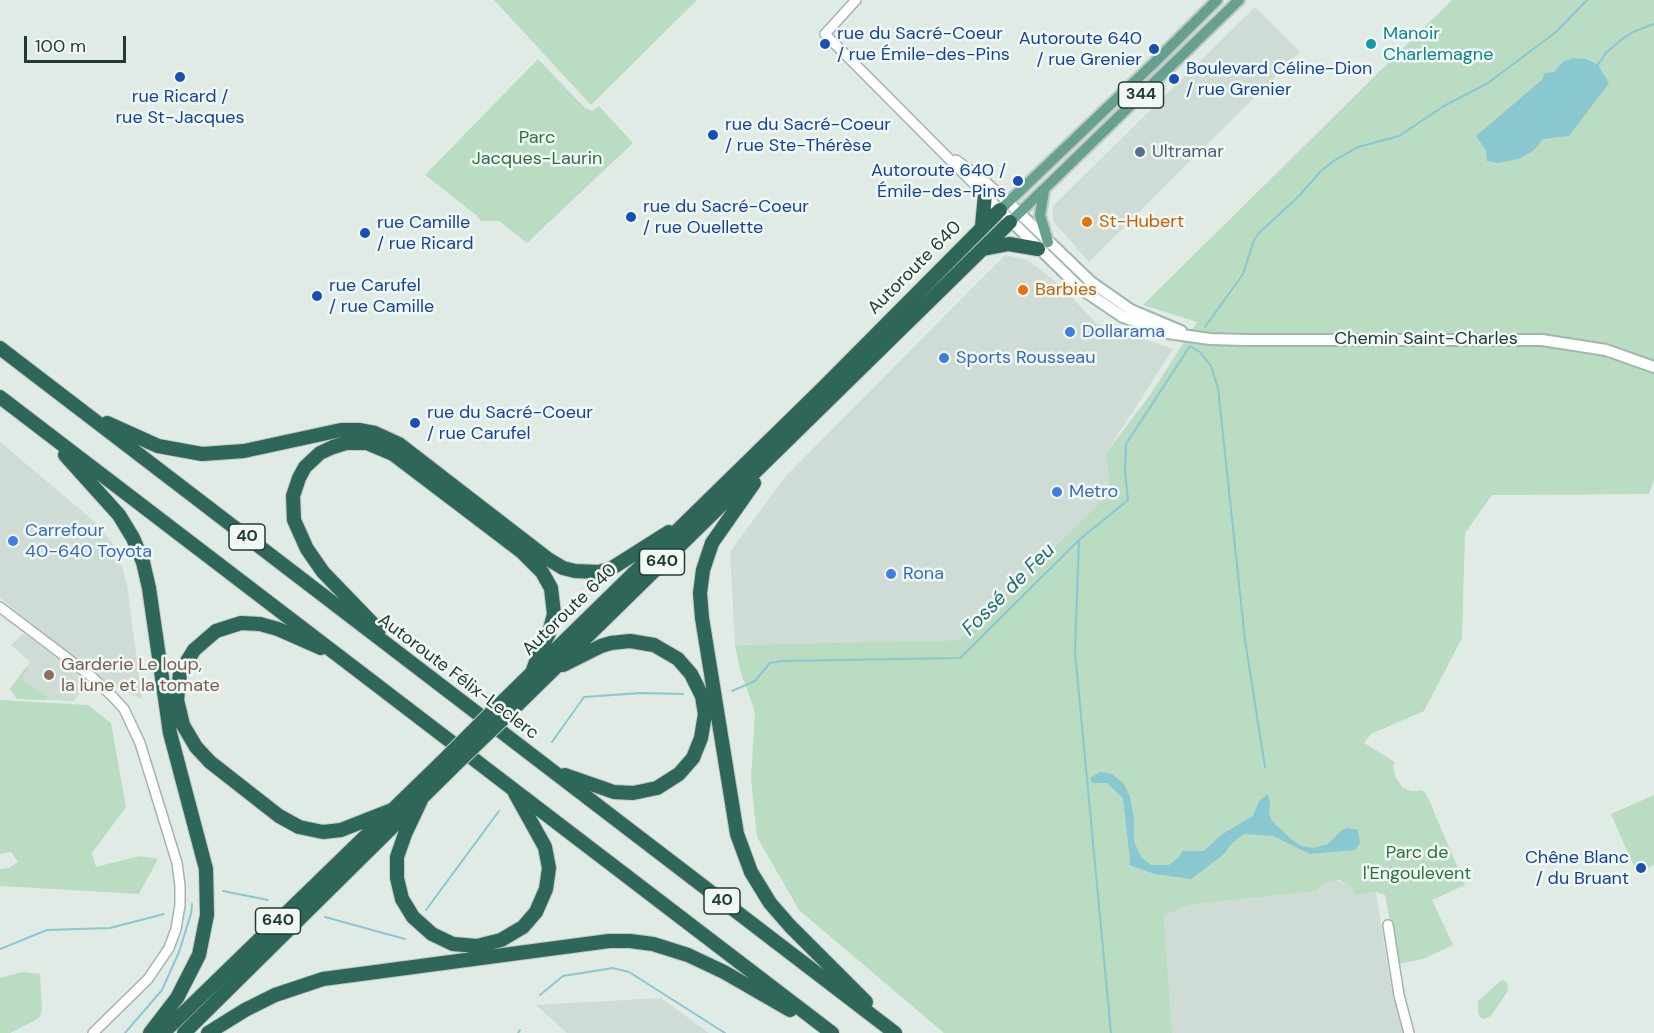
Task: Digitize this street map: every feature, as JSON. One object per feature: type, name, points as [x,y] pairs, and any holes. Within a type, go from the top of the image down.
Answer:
[{"type":"highway","points":[[982,226],[985,195]]},
{"type":"highway","name":"Autoroute 640","points":[[500,713],[532,673],[1004,206]]},
{"type":"highway","name":"Autoroute 640","points":[[163,1033],[392,810],[451,760],[500,713],[551,671],[1015,218]]},
{"type":"highway","points":[[983,249],[1009,244],[1043,245]]},
{"type":"highway","name":"Autoroute Félix-Leclerc","points":[[0,348],[896,1033]]},
{"type":"highway","name":"40","points":[[0,397],[831,1033]]},
{"type":"highway","points":[[81,410],[151,444],[172,450],[202,454],[244,451],[341,429],[358,429],[375,433],[399,444],[548,559],[575,571],[599,572],[612,568],[688,520]]},
{"type":"highway","points":[[41,428],[119,515],[140,552],[149,588],[170,733],[205,860],[208,908],[199,955],[182,990],[150,1033]]},
{"type":"highway","points":[[412,664],[322,572],[296,526],[293,502],[299,478],[305,467],[315,457],[333,447],[346,443],[367,443],[393,454],[522,552],[537,566],[551,588],[555,607],[549,633],[532,673]]},
{"type":"highway","points":[[774,454],[716,536],[707,556],[700,586],[702,618],[737,834],[751,872],[770,903],[896,1033]]},
{"type":"highway","points":[[341,657],[267,625],[241,623],[225,627],[200,644],[184,665],[177,691],[180,718],[191,739],[210,762],[279,816],[299,827],[323,832],[341,830],[392,810]]},
{"type":"highway","points":[[549,768],[608,791],[626,794],[653,790],[674,778],[693,758],[701,738],[705,714],[700,690],[687,668],[667,651],[648,643],[625,641],[606,645],[551,671]]},
{"type":"highway","name":"Autoroute 640","points":[[184,1033],[421,800],[451,760]]},
{"type":"highway","points":[[421,800],[398,853],[396,872],[402,899],[412,917],[432,934],[457,945],[483,945],[507,938],[526,924],[541,903],[547,884],[548,862],[543,842],[511,786]]},
{"type":"highway","points":[[208,1033],[239,1013],[275,995],[323,979],[586,943],[620,941],[664,947],[698,959],[831,1033]]},
{"type":"main road","name":"344","points":[[1004,206],[1217,0]]},
{"type":"main road","name":"344","points":[[1044,190],[1239,0]]},
{"type":"main road","points":[[1015,218],[1044,190]]},
{"type":"main road","points":[[1043,245],[1040,215],[1044,190]]},
{"type":"main road","name":"Chemin Saint-Charles","points":[[1004,206],[1043,245],[1080,288],[1121,310],[1194,337],[1245,340],[1542,340],[1599,349],[1654,367]]},
{"type":"street","points":[[856,0],[825,33],[985,195],[1004,206]]},
{"type":"street","points":[[946,155],[974,172],[1004,206]]},
{"type":"street","points":[[0,607],[85,671],[124,709],[143,750],[177,863],[180,905],[176,929],[168,948],[148,979],[93,1033]]},
{"type":"street","points":[[1388,925],[1409,1033]]},
{"type":"street","points":[[1404,1015],[1414,1033]]},
{"type":"shaded area","points":[[1255,7],[1300,52],[1089,262],[1053,221],[1053,206]]},
{"type":"shaded area","points":[[1005,255],[1028,260],[1062,287],[1096,323],[1173,349],[1106,453],[1110,493],[958,640],[735,645],[730,552],[785,477]]},
{"type":"shaded area","points":[[0,442],[95,522],[112,543],[127,585],[142,699],[111,686],[0,598]]},
{"type":"shaded area","name":"Garderie Le loup, la lune et la tomate","points":[[23,634],[88,682],[74,701],[17,699],[10,689],[30,662],[11,645]]},
{"type":"shaded area","points":[[1334,880],[1349,885],[1355,895],[1376,892],[1391,987],[1405,1033],[1172,1033],[1164,916],[1188,905],[1317,891],[1324,883]]},
{"type":"shaded area","points":[[661,998],[709,1033],[567,1033],[536,1005]]},
{"type":"green space","points":[[494,0],[697,0],[591,105]]},
{"type":"green space","name":"Parc de l'Engoulevent","points":[[1452,0],[1654,0],[1654,480],[1649,494],[1492,495],[1465,533],[1462,638],[1424,711],[1371,734],[1364,743],[1395,762],[1393,766],[1396,778],[1403,788],[1412,791],[1421,790],[1425,792],[1429,800],[1465,885],[1432,900],[1453,945],[1423,959],[1398,964],[1385,895],[1376,892],[1355,895],[1349,885],[1339,880],[1324,883],[1317,891],[1188,905],[1164,916],[1172,1033],[944,1033],[799,910],[757,837],[751,779],[755,712],[740,670],[735,645],[958,640],[1110,493],[1106,453],[1150,395],[1197,322],[1143,305]]},
{"type":"green space","name":"Parc Jacques-Laurin","points":[[538,59],[585,108],[592,111],[599,106],[633,143],[527,243],[499,221],[481,221],[425,175]]},
{"type":"green space","points":[[26,667],[28,669],[21,679],[39,693],[41,691],[47,696],[47,700],[17,699],[10,689]]},
{"type":"green space","points":[[0,700],[88,705],[111,723],[126,807],[92,853],[96,867],[139,856],[158,859],[139,894],[0,886],[0,869],[9,868],[18,862],[11,852],[0,854]]},
{"type":"green space","points":[[1654,795],[1654,865],[1637,873],[1611,814]]},
{"type":"green space","points":[[22,972],[40,974],[42,1010],[39,1018],[10,1033],[0,1033],[0,978]]},
{"type":"green space","points":[[1502,980],[1507,982],[1508,991],[1491,1016],[1481,1018],[1478,1013],[1478,1001]]},
{"type":"water","points":[[1572,58],[1586,59],[1598,65],[1609,83],[1569,136],[1543,139],[1533,151],[1518,159],[1498,163],[1487,161],[1486,150],[1476,136],[1542,80],[1545,73],[1554,72],[1563,62]]},
{"type":"water","points":[[1100,772],[1112,774],[1124,784],[1130,797],[1134,818],[1134,841],[1141,857],[1151,865],[1169,865],[1180,856],[1182,851],[1204,851],[1221,835],[1253,816],[1259,801],[1268,794],[1269,814],[1272,821],[1301,846],[1314,848],[1328,844],[1342,830],[1348,828],[1358,830],[1360,843],[1355,850],[1310,854],[1273,836],[1244,834],[1232,843],[1223,855],[1191,879],[1155,874],[1129,865],[1123,798],[1107,783],[1092,783],[1090,778]]},
{"type":"waterway","name":"Fossé de Feu","points":[[1205,327],[1243,274],[1254,240],[1259,233],[1299,196],[1320,172],[1358,147],[1399,136],[1444,106],[1488,83],[1556,32],[1587,0]]},
{"type":"waterway","points":[[1596,67],[1606,53],[1622,39],[1654,24]]},
{"type":"waterway","name":"Fossé de Feu","points":[[732,691],[755,681],[770,663],[781,661],[960,658],[1079,540],[1128,500],[1125,471],[1126,444],[1190,346],[1200,352],[1211,366],[1218,388],[1245,640],[1265,767]]},
{"type":"waterway","points":[[1079,540],[1075,652],[1111,1033]]},
{"type":"waterway","name":"Fossé de Feu","points":[[552,742],[584,697],[641,693],[683,694]]},
{"type":"waterway","name":"Fossé de Feu","points":[[426,910],[499,811]]},
{"type":"waterway","name":"Fossé de Feu","points":[[223,891],[268,900]]},
{"type":"waterway","points":[[125,1033],[162,990],[179,952],[192,904]]},
{"type":"waterway","name":"Fossé de Feu","points":[[0,949],[47,930],[110,928],[164,914]]},
{"type":"waterway","name":"Fossé de Feu","points":[[325,917],[405,939]]},
{"type":"waterway","points":[[540,995],[563,976],[613,968],[629,972],[725,1033]]},
{"type":"place","name":"rue du Sacré-Coeur / rue Émile-des-Pins","points":[[825,44]]},
{"type":"place","name":"Manoir Charlemagne","points":[[1371,44]]},
{"type":"place","name":"Autoroute 640 / rue Grenier","points":[[1154,49]]},
{"type":"place","name":"rue Ricard / rue St-Jacques","points":[[180,77]]},
{"type":"place","name":"Boulevard Céline-Dion / rue Grenier","points":[[1174,79]]},
{"type":"place","name":"rue du Sacré-Coeur / rue Ste-Thérèse","points":[[713,135]]},
{"type":"place","name":"Ultramar","points":[[1140,152]]},
{"type":"place","name":"Autoroute 640 / Émile-des-Pins","points":[[1018,181]]},
{"type":"place","name":"rue du Sacré-Coeur / rue Ouellette","points":[[631,217]]},
{"type":"place","name":"St-Hubert","points":[[1087,222]]},
{"type":"place","name":"rue Camille / rue Ricard","points":[[365,233]]},
{"type":"place","name":"Barbies","points":[[1023,290]]},
{"type":"place","name":"rue Carufel / rue Camille","points":[[317,296]]},
{"type":"place","name":"Dollarama","points":[[1070,332]]},
{"type":"place","name":"Sports Rousseau","points":[[944,358]]},
{"type":"place","name":"rue du Sacré-Coeur / rue Carufel","points":[[415,423]]},
{"type":"place","name":"Metro","points":[[1057,492]]},
{"type":"place","name":"Carrefour 40-640 Toyota","points":[[13,541]]},
{"type":"place","name":"Rona","points":[[891,574]]},
{"type":"place","name":"Garderie Le loup, la lune et la tomate","points":[[49,675]]},
{"type":"place","name":"Chêne Blanc / du Bruant","points":[[1641,868]]}]
